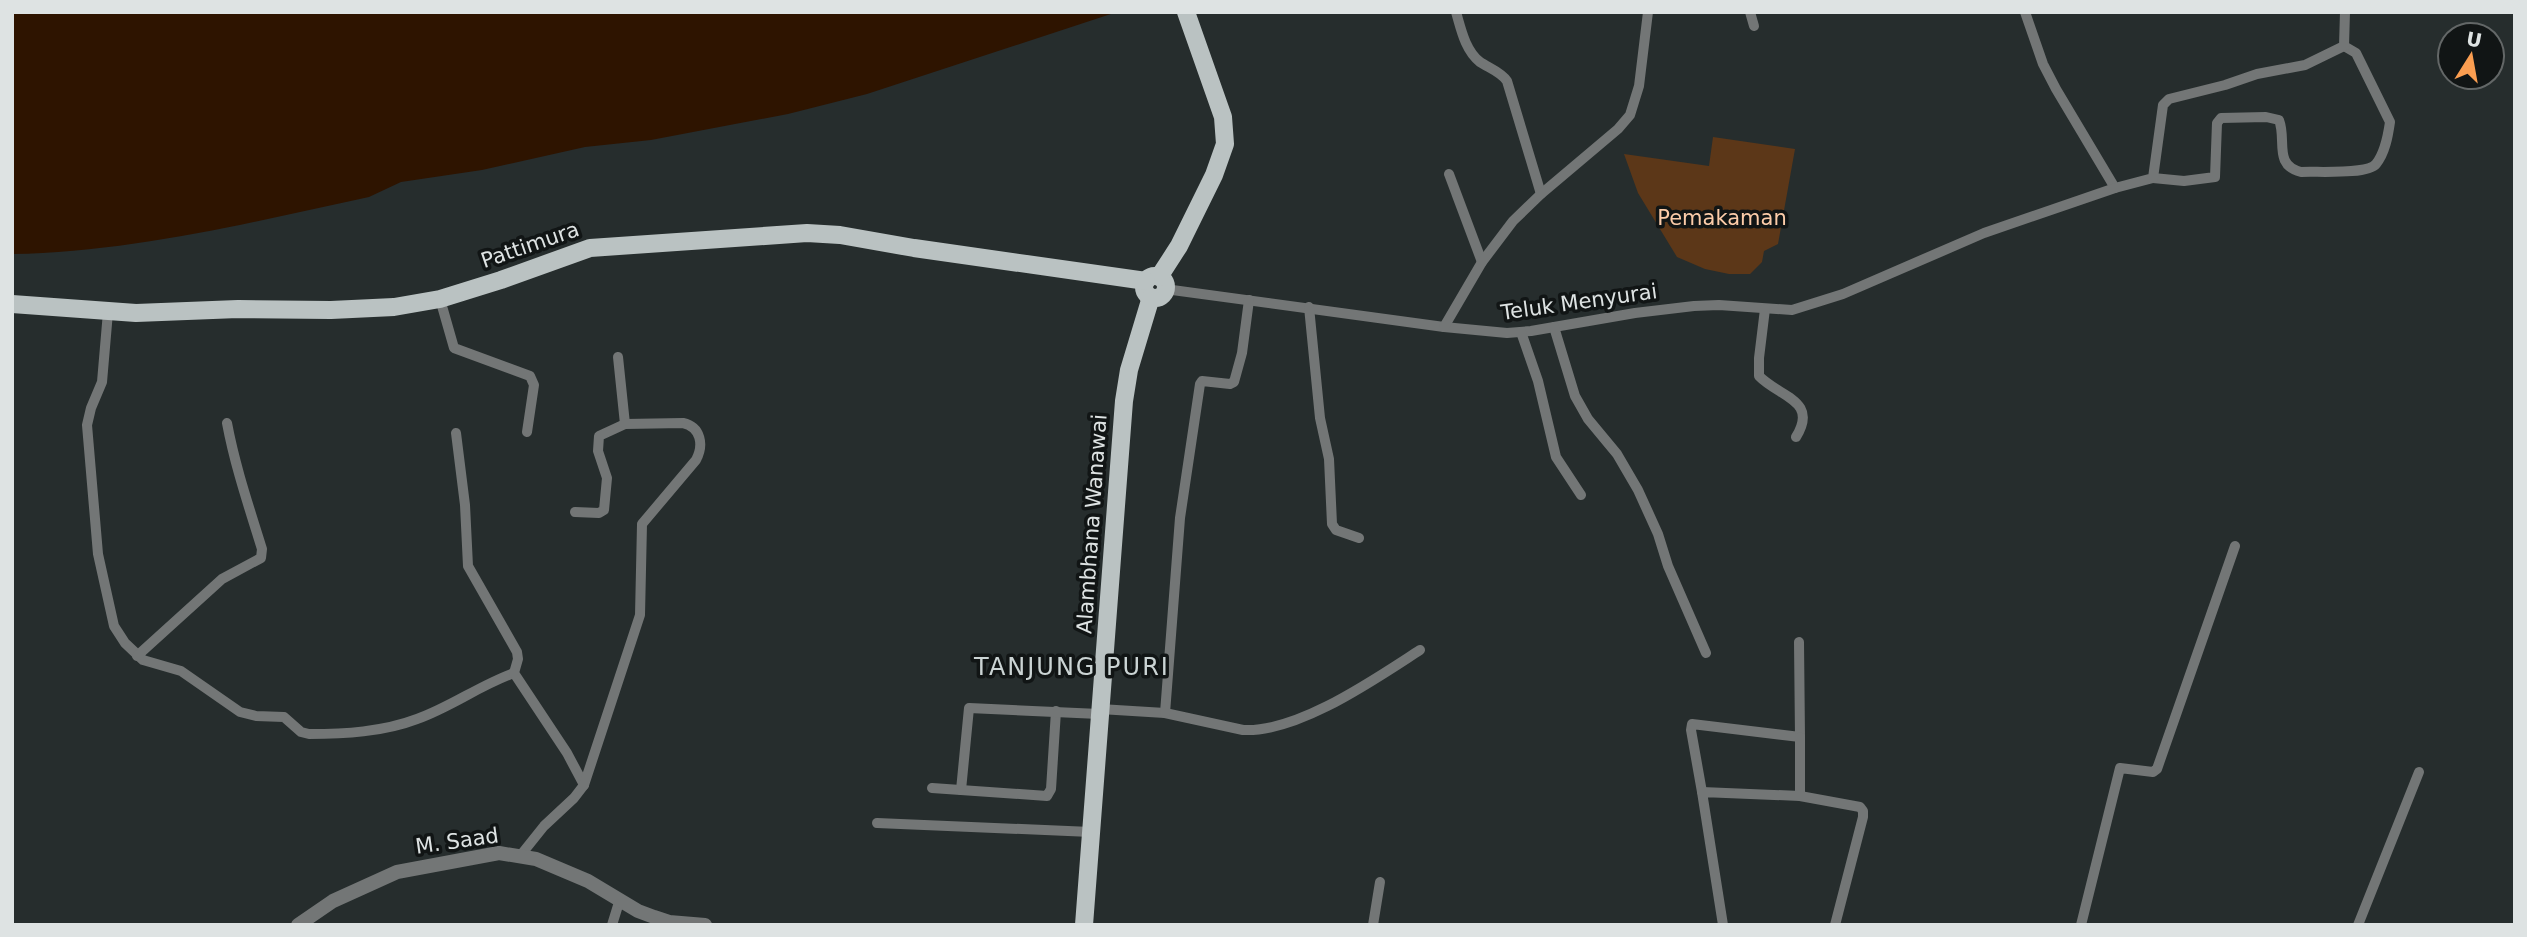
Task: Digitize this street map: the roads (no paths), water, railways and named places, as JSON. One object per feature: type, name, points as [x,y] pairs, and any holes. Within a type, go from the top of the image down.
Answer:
[{"type":"main road","name":"Alambhana Wanawai","points":[[1084,925],[1124,401],[1129,370],[1155,286],[1179,246],[1222,157],[1225,144],[1224,125],[1186,12]]},
{"type":"main road","name":"Pattimura","points":[[12,304],[108,312],[394,307],[440,299],[501,281],[590,248],[807,233],[840,235],[1155,286]]},
{"type":"street","points":[[1456,12],[1470,51],[1478,61],[1507,81],[1541,194]]},
{"type":"street","points":[[1444,327],[1482,262],[1513,221],[1610,136],[1630,115],[1639,86],[1648,12]]},
{"type":"street","points":[[1749,12],[1754,26]]},
{"type":"street","points":[[2025,12],[2043,64],[2115,188]]},
{"type":"street","points":[[2153,178],[2162,104],[2169,99],[2257,74],[2305,65],[2344,46],[2344,12]]},
{"type":"street","name":"Teluk Menyurai","points":[[1155,286],[1483,332],[1521,332],[1635,313],[1709,305],[1792,310],[1819,302],[1984,233],[2115,188],[2153,178],[2184,181],[2215,177],[2217,123],[2221,118],[2266,117],[2278,120],[2281,125],[2284,162],[2301,172],[2372,168],[2384,148],[2390,122],[2356,53],[2344,46]]},
{"type":"street","points":[[1449,174],[1482,262]]},
{"type":"street","points":[[440,299],[454,348],[530,376],[534,385],[527,432]]},
{"type":"street","points":[[1165,713],[1180,518],[1200,384],[1202,381],[1230,384],[1234,382],[1242,353],[1249,300]]},
{"type":"street","points":[[1309,307],[1320,418],[1329,458],[1332,524],[1336,530],[1359,538]]},
{"type":"street","points":[[1765,309],[1759,376],[1797,402],[1801,408],[1804,414],[1803,426],[1796,437]]},
{"type":"street","points":[[108,312],[102,382],[87,425],[97,554],[114,626],[137,656],[152,664],[181,671],[240,712],[256,716],[284,717],[301,732],[309,734],[373,729],[414,720],[492,680],[514,673]]},
{"type":"street","points":[[1554,327],[1576,396],[1588,419],[1617,454],[1638,490],[1706,653]]},
{"type":"street","points":[[1521,332],[1538,381],[1556,457],[1581,495]]},
{"type":"street","points":[[618,357],[625,424]]},
{"type":"street","points":[[137,656],[228,575],[261,558],[262,549],[242,480],[235,466],[227,423]]},
{"type":"street","points":[[520,856],[544,825],[574,798],[584,785],[640,615],[642,524],[696,460],[700,448],[699,433],[692,425],[683,423],[625,424],[604,433],[598,440],[598,451],[607,478],[603,513],[575,512]]},
{"type":"street","points":[[456,433],[467,562],[517,652],[514,673],[568,753],[584,785]]},
{"type":"street","points":[[2081,925],[2120,768],[2153,772],[2158,769],[2235,546]]},
{"type":"street","points":[[1799,642],[1800,796]]},
{"type":"street","points":[[961,790],[969,708],[1165,713],[1243,730],[1284,723],[1316,711],[1420,650]]},
{"type":"street","points":[[932,788],[1047,796],[1051,789],[1056,712]]},
{"type":"street","points":[[1723,925],[1692,724],[1800,737]]},
{"type":"street","points":[[2358,925],[2419,772]]},
{"type":"street","points":[[1702,792],[1800,796],[1860,807],[1863,811],[1835,925]]},
{"type":"street","points":[[877,823],[1091,832]]},
{"type":"street","name":"M. Saad","points":[[298,925],[333,901],[397,872],[499,853],[545,863],[588,881],[638,911],[668,922],[705,925]]},
{"type":"street","points":[[1373,925],[1380,882]]},
{"type":"street","points":[[612,925],[620,899]]},
{"type":"district","name":"TANJUNG PURI","points":[[1072,667]]},
{"type":"park label","name":"Pemakaman","points":[[1722,218]]}]
